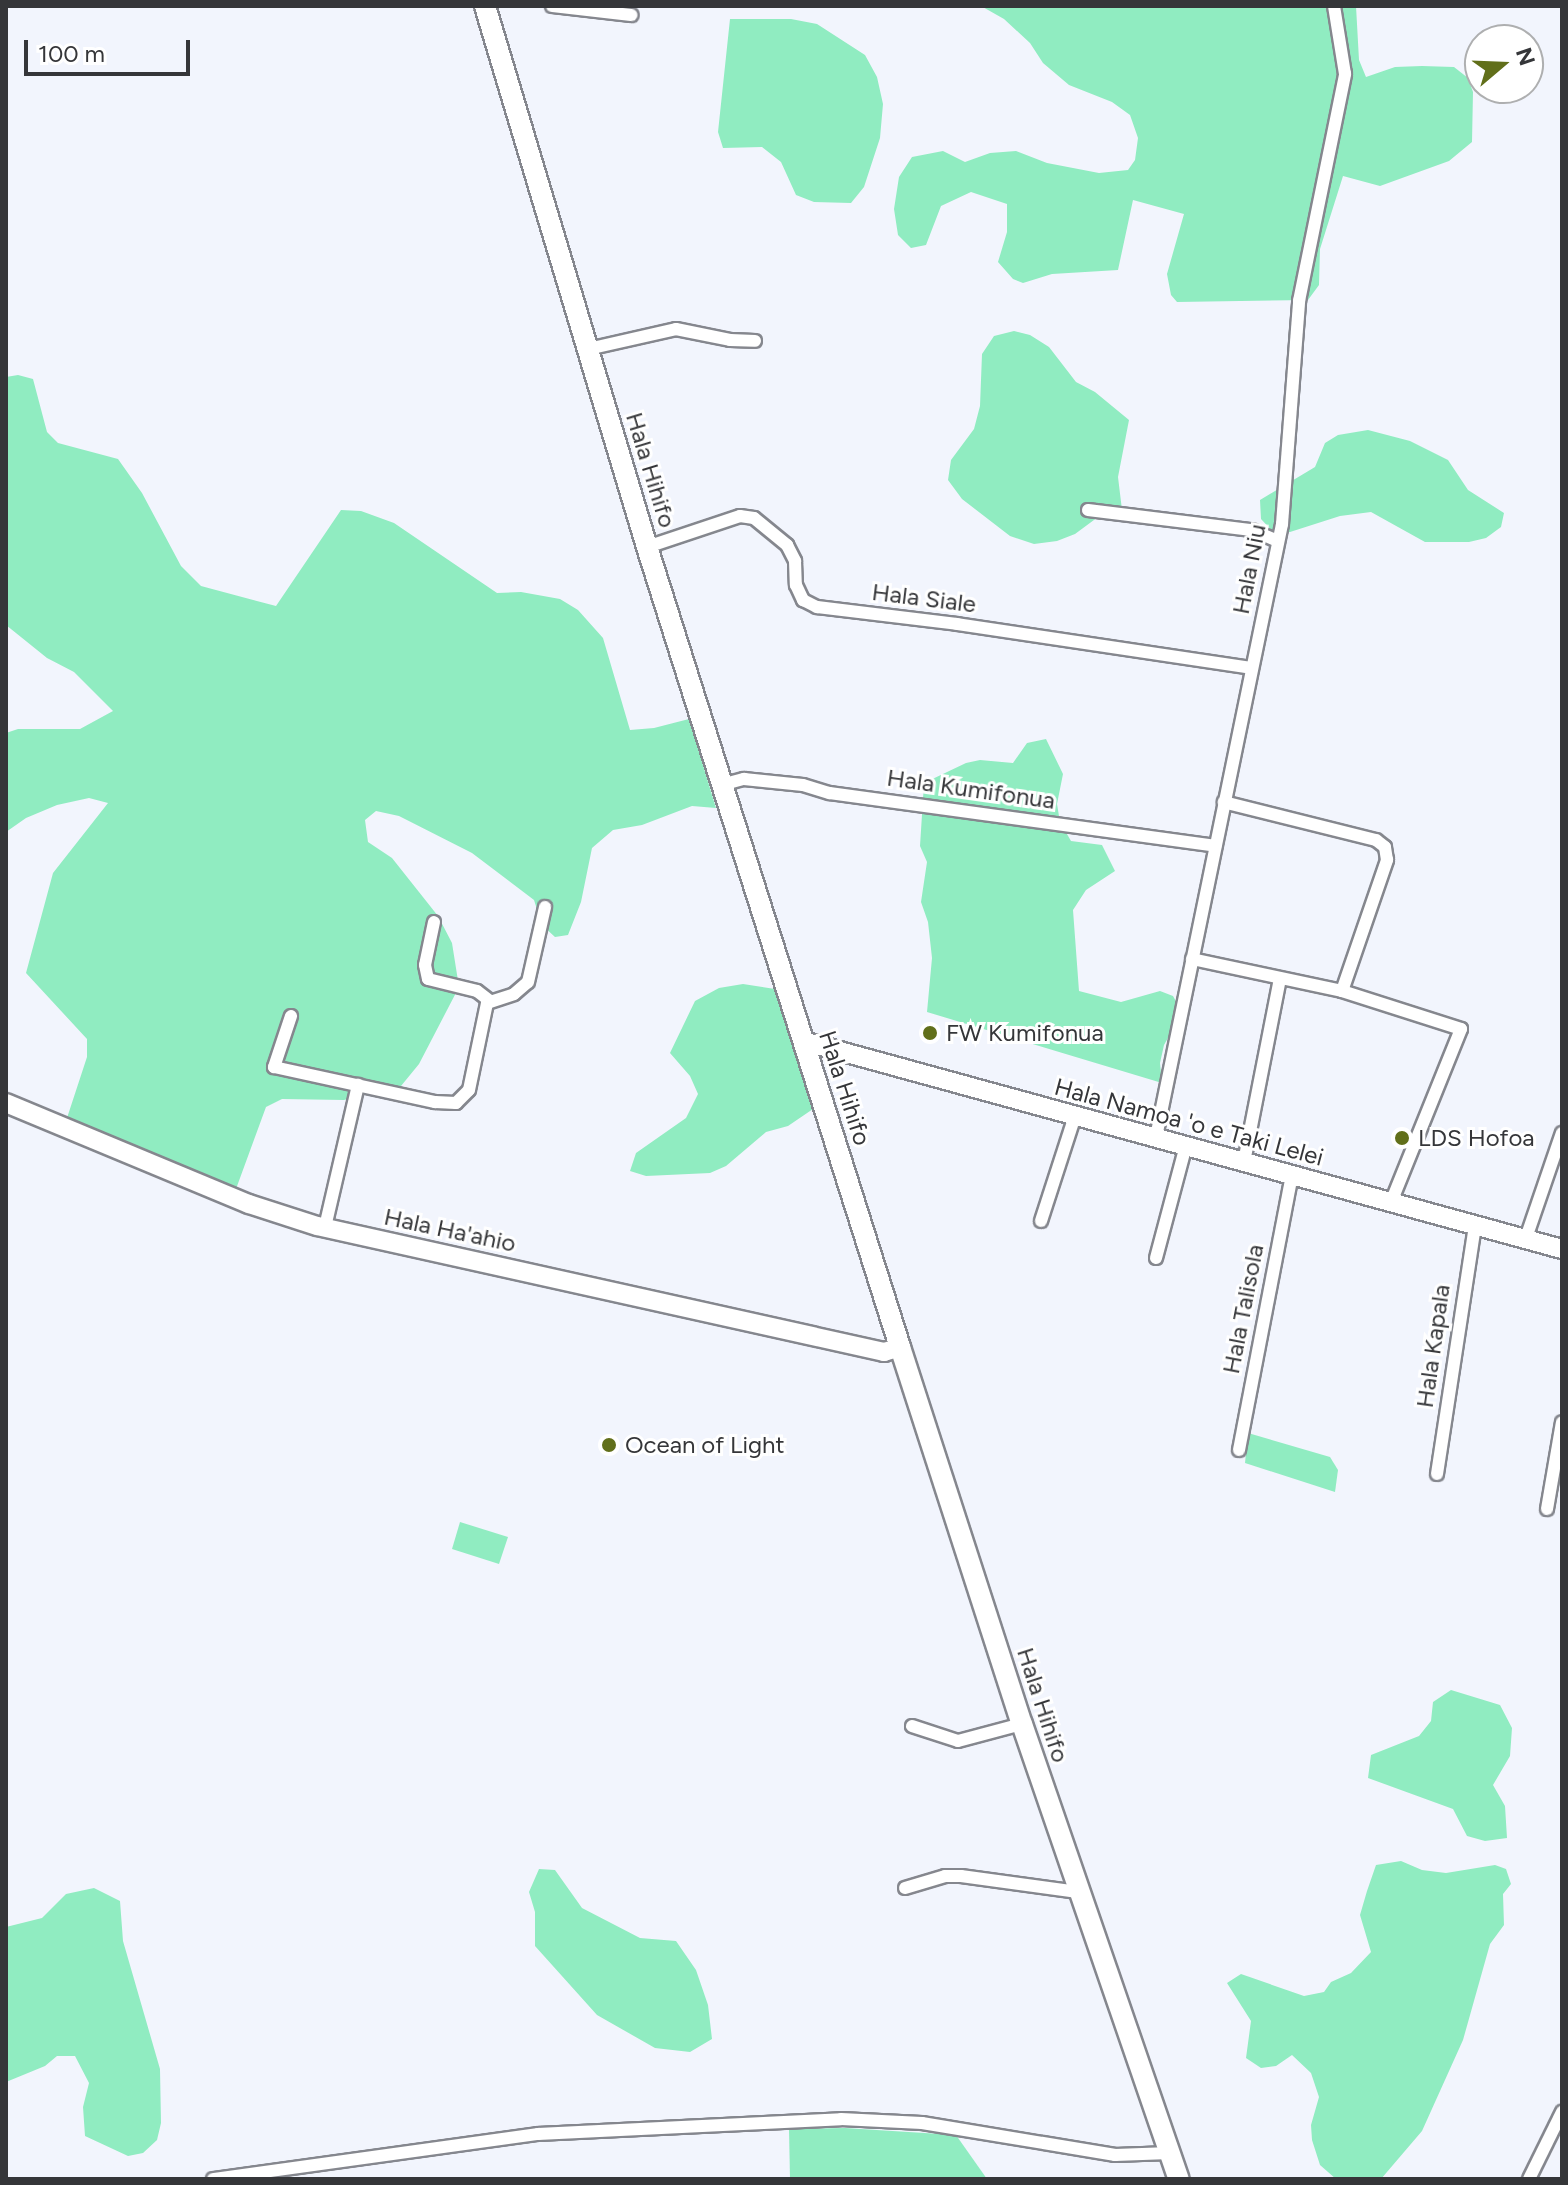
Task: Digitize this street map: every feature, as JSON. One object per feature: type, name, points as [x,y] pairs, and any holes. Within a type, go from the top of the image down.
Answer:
[{"type":"main road","name":"Hala Hihifo","points":[[485,6],[647,547],[900,1347],[1078,1892],[1179,2179]]},
{"type":"street","points":[[552,6],[631,15]]},
{"type":"street","name":"Hala Niu","points":[[1156,1137],[1278,541],[1299,301],[1345,74],[1334,6]]},
{"type":"street","points":[[588,349],[676,329],[730,340],[755,341]]},
{"type":"street","points":[[1088,510],[1252,530],[1278,541]]},
{"type":"street","name":"Hala Siale","points":[[647,547],[740,516],[754,518],[787,545],[795,561],[796,585],[803,600],[817,607],[957,624],[1252,668]]},
{"type":"street","name":"Hala Kumifonua","points":[[721,785],[744,779],[803,785],[830,793],[1215,846]]},
{"type":"street","points":[[1224,802],[1376,840],[1385,847],[1387,860],[1342,991]]},
{"type":"street","points":[[490,1001],[514,994],[528,982],[545,907]]},
{"type":"street","points":[[434,922],[425,965],[428,979],[477,991],[490,1001]]},
{"type":"street","points":[[1192,959],[1342,991],[1461,1029],[1391,1202]]},
{"type":"street","points":[[1244,1162],[1280,978]]},
{"type":"street","points":[[291,1016],[274,1067],[456,1103],[469,1090],[490,1001]]},
{"type":"street","name":"Hala Namoa 'o e Taki Lelei","points":[[803,1041],[1562,1249]]},
{"type":"street","points":[[325,1227],[358,1085]]},
{"type":"street","name":"Hala Ha'ahio","points":[[6,1103],[249,1204],[325,1227],[884,1352],[900,1347]]},
{"type":"street","points":[[1041,1221],[1075,1116]]},
{"type":"street","points":[[1526,1238],[1562,1133]]},
{"type":"street","points":[[1156,1258],[1186,1145]]},
{"type":"street","name":"Hala Talisola","points":[[1239,1450],[1292,1175]]},
{"type":"street","name":"Hala Kapala","points":[[1437,1474],[1475,1225]]},
{"type":"street","points":[[1547,1509],[1562,1422]]},
{"type":"street","points":[[912,1726],[943,1739],[958,1741],[1022,1724]]},
{"type":"street","points":[[905,1888],[945,1876],[1078,1892]]},
{"type":"street","points":[[1529,2179],[1562,2112]]},
{"type":"street","points":[[213,2179],[538,2134],[841,2119],[922,2123],[1115,2155],[1170,2153]]},
{"type":"green space","points":[[981,6],[1356,6],[1359,60],[1366,77],[1395,67],[1454,67],[1464,75],[1464,104],[1473,104],[1472,142],[1449,161],[1380,186],[1343,176],[1320,249],[1319,285],[1308,300],[1177,302],[1171,295],[1167,274],[1184,214],[1133,200],[1118,270],[1052,274],[1023,283],[1013,279],[998,262],[1007,232],[1007,204],[971,192],[941,206],[926,245],[911,248],[898,235],[894,209],[899,177],[912,157],[943,151],[965,162],[990,153],[1016,151],[1047,163],[1099,173],[1128,170],[1135,160],[1138,138],[1130,115],[1112,102],[1069,85],[1043,63],[1030,43],[1004,19]]},
{"type":"green space","points":[[730,19],[791,19],[817,24],[865,55],[877,77],[883,104],[880,138],[864,187],[851,203],[814,202],[796,195],[781,162],[762,147],[723,148],[718,132]]},
{"type":"green space","points":[[1014,331],[1030,335],[1049,347],[1076,382],[1095,392],[1129,420],[1118,477],[1122,510],[1098,517],[1075,534],[1057,541],[1034,544],[1010,536],[962,499],[948,480],[951,460],[974,429],[980,406],[982,354],[994,336]]},
{"type":"green space","points":[[18,375],[33,379],[47,432],[58,443],[118,459],[142,493],[181,566],[201,586],[276,606],[341,510],[361,511],[394,523],[497,593],[521,592],[560,599],[578,610],[603,638],[630,730],[654,728],[689,719],[716,808],[692,806],[642,825],[613,830],[592,848],[581,902],[568,935],[555,937],[542,925],[534,900],[472,853],[399,816],[376,811],[365,820],[368,842],[392,858],[438,916],[452,943],[459,987],[419,1064],[401,1086],[344,1100],[282,1099],[266,1107],[236,1189],[66,1121],[87,1057],[87,1039],[26,973],[53,873],[108,803],[89,798],[57,805],[26,818],[6,832],[6,733],[18,729],[80,729],[113,711],[74,672],[47,658],[6,625],[6,377]]},
{"type":"green space","points":[[1368,430],[1410,441],[1448,460],[1468,490],[1504,513],[1501,527],[1486,538],[1469,542],[1425,542],[1371,512],[1340,516],[1290,532],[1274,533],[1261,519],[1260,500],[1315,467],[1325,443],[1338,435]]},
{"type":"green space","points":[[1046,739],[1063,774],[1057,804],[1060,822],[1071,841],[1102,845],[1115,871],[1086,890],[1073,910],[1079,991],[1121,1002],[1160,991],[1173,996],[1178,1005],[1177,1022],[1164,1045],[1160,1063],[1162,1083],[927,1012],[932,958],[928,922],[921,902],[927,862],[920,846],[924,783],[966,763],[980,760],[1013,763],[1027,743]]},
{"type":"green space","points":[[743,984],[775,989],[813,1109],[788,1126],[766,1132],[726,1166],[710,1173],[646,1176],[630,1171],[636,1153],[686,1118],[698,1094],[690,1076],[670,1053],[695,1001],[719,988]]},
{"type":"green space","points":[[1248,1433],[1330,1457],[1338,1470],[1335,1492],[1245,1463]]},
{"type":"green space","points":[[460,1522],[508,1537],[499,1564],[452,1549]]},
{"type":"green space","points":[[1451,1690],[1500,1705],[1512,1728],[1510,1756],[1493,1785],[1505,1806],[1507,1838],[1485,1841],[1467,1836],[1453,1809],[1368,1778],[1371,1755],[1419,1736],[1431,1721],[1433,1702]]},
{"type":"green space","points":[[1401,1861],[1422,1870],[1446,1873],[1495,1865],[1506,1869],[1511,1884],[1503,1894],[1504,1925],[1490,1944],[1463,2040],[1422,2131],[1381,2179],[1336,2179],[1320,2165],[1312,2140],[1311,2125],[1319,2097],[1311,2073],[1292,2055],[1276,2066],[1261,2068],[1246,2058],[1251,2021],[1227,1983],[1241,1974],[1304,1996],[1324,1992],[1331,1982],[1351,1973],[1371,1952],[1360,1915],[1367,1891],[1376,1865]]},
{"type":"green space","points":[[539,1869],[555,1870],[582,1908],[640,1938],[676,1941],[696,1970],[708,2005],[712,2039],[690,2052],[655,2048],[597,2015],[535,1946],[535,1912],[529,1892]]},
{"type":"green space","points":[[94,1888],[120,1901],[123,1941],[160,2069],[161,2123],[157,2140],[143,2153],[128,2156],[85,2136],[83,2107],[89,2083],[75,2056],[57,2056],[45,2066],[6,2082],[6,1927],[42,1918],[66,1894]]},
{"type":"green space","points":[[845,2128],[956,2135],[987,2179],[790,2179],[789,2129]]},
{"type":"place","name":"FW Kumifonua","points":[[930,1033]]},
{"type":"place","name":"LDS Hofoa","points":[[1402,1138]]},
{"type":"place","name":"Ocean of Light","points":[[609,1445]]}]
